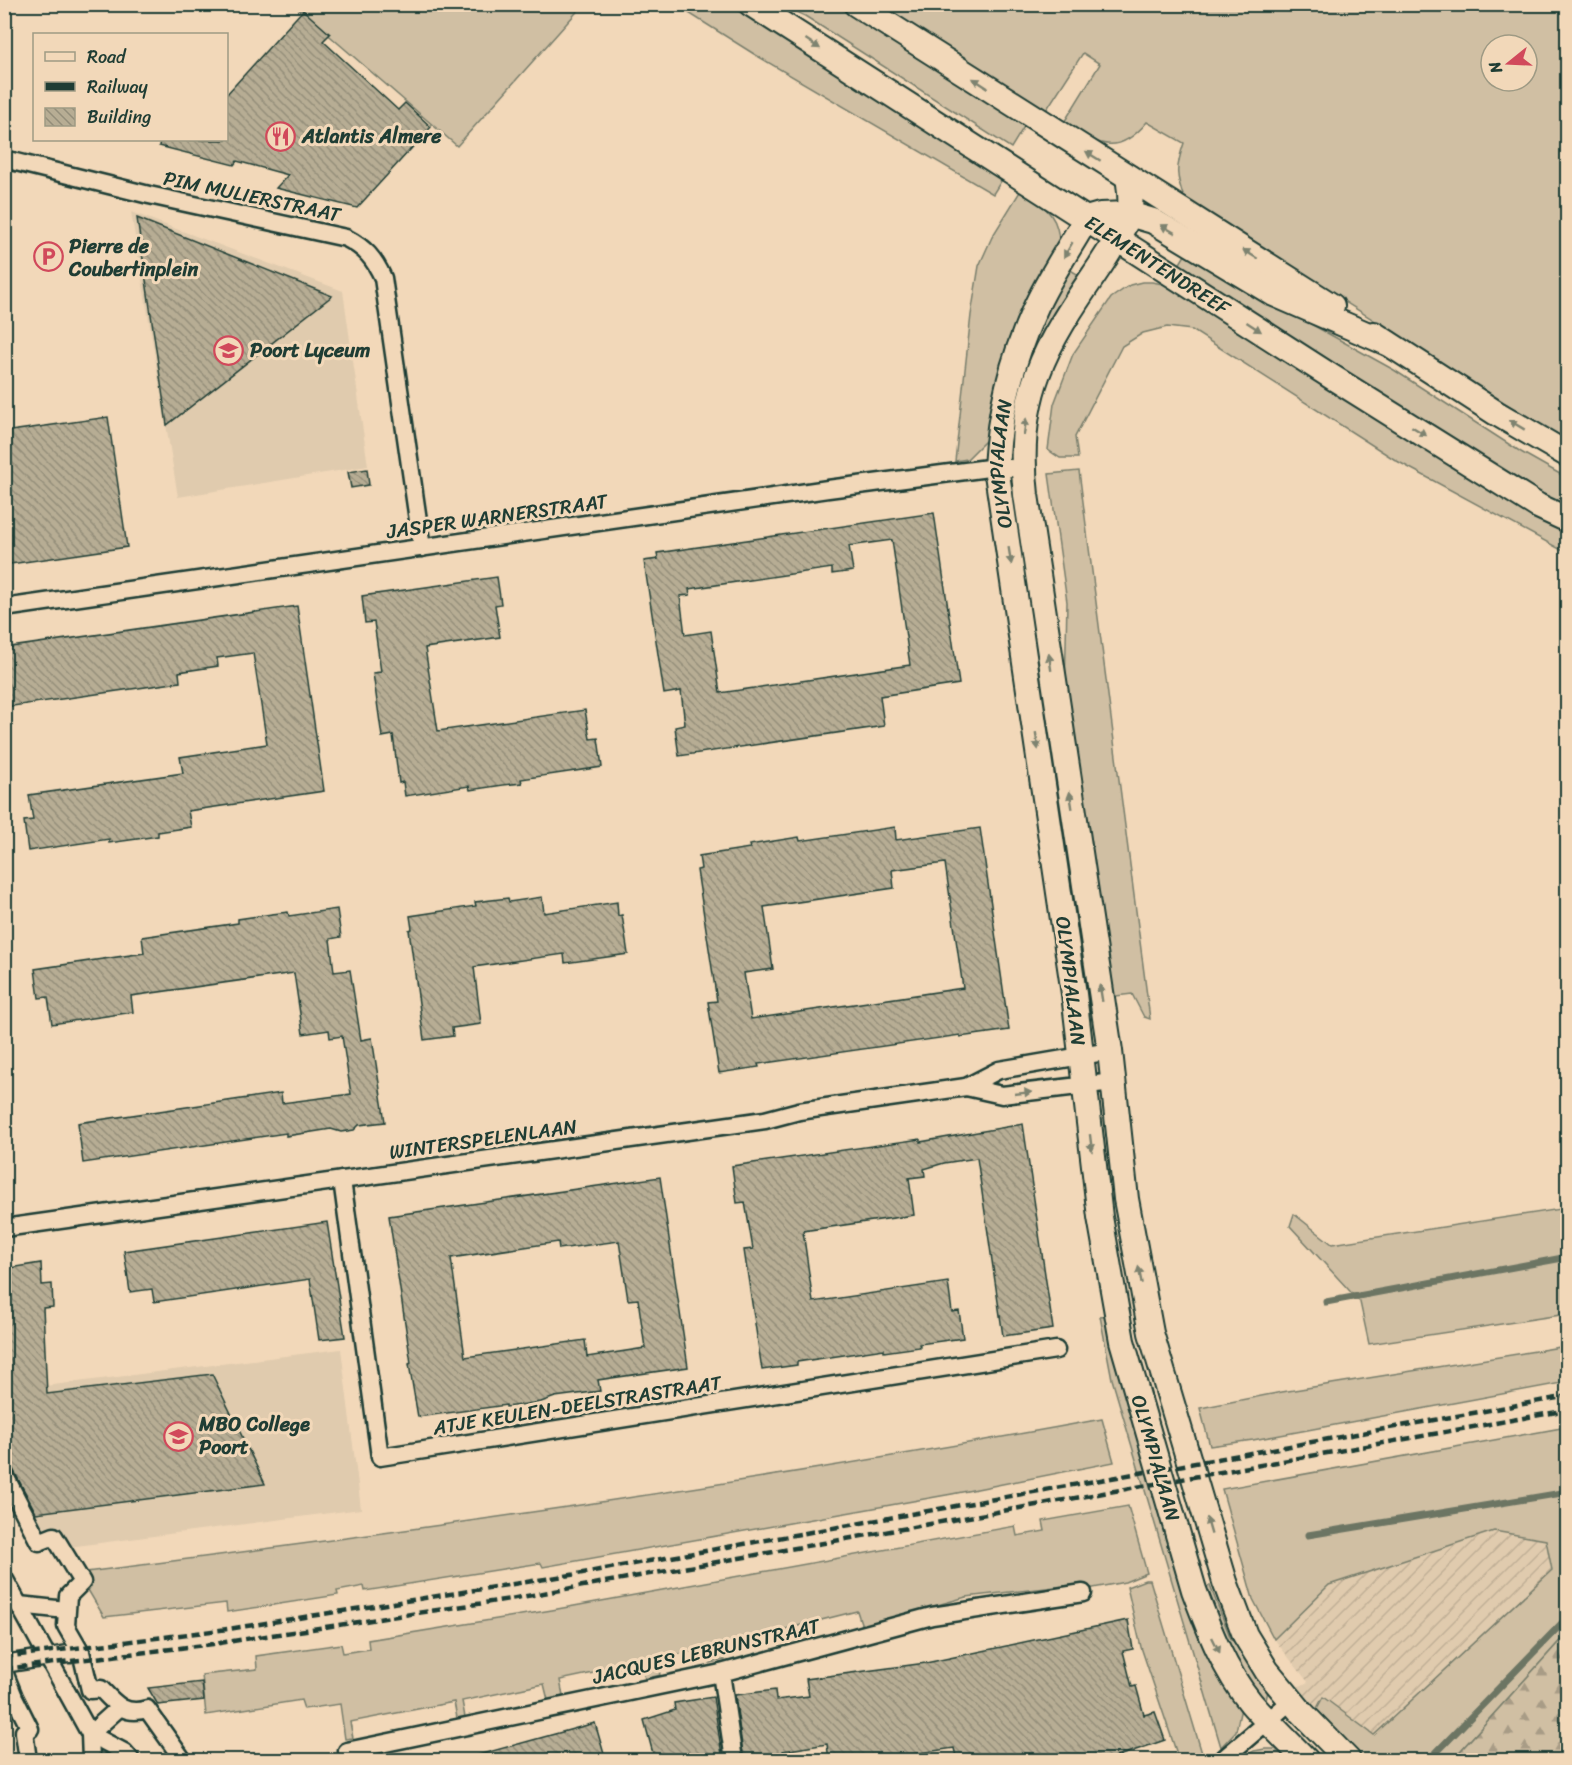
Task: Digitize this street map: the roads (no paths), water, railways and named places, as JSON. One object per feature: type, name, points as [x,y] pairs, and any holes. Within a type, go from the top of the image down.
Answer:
[{"type":"street","name":"ELEMENTENDREEF","points":[[751,4],[1362,396],[1538,506],[1568,520]]},
{"type":"street","name":"ELEMENTENDREEF","points":[[856,4],[1058,134],[1300,285],[1496,413],[1568,455]]},
{"type":"street","name":"PIM MULIERSTRAAT","points":[[4,159],[149,195],[346,238],[363,247],[375,261],[382,278],[422,548]]},
{"type":"street","name":"OLYMPIALAAN","points":[[1128,177],[1131,191],[1129,213],[1052,342],[1038,372],[1029,400],[1023,436],[1023,469],[1060,730],[1110,1051],[1126,1199],[1151,1333],[1225,1582],[1252,1649],[1291,1701],[1348,1761]]},
{"type":"street","name":"ELEMENTENDREEF","points":[[1129,213],[1153,221],[1171,231],[1274,294],[1387,343]]},
{"type":"street","points":[[1086,219],[1100,215],[1129,213]]},
{"type":"street","name":"OLYMPIALAAN","points":[[1086,219],[1035,309],[1023,336],[1013,368],[998,442],[996,468],[1069,959],[1100,1217],[1125,1353],[1194,1590],[1208,1627],[1236,1682],[1251,1703],[1306,1761]]},
{"type":"street","name":"JASPER WARNERSTRAAT","points":[[4,608],[828,489],[996,468],[1023,469]]},
{"type":"street","name":"WINTERSPELENLAAN","points":[[4,1228],[765,1120],[799,1111],[966,1087],[999,1070],[1110,1051]]},
{"type":"street","name":"WINTERSPELENLAAN","points":[[966,1087],[1002,1095],[1113,1082]]},
{"type":"street","name":"ATJE KEULEN-DEELSTRASTRAAT","points":[[342,1180],[380,1457],[1056,1350]]},
{"type":"street","points":[[4,1474],[39,1542],[54,1536],[82,1582],[68,1596],[66,1626],[81,1652],[90,1690],[101,1689],[115,1704],[135,1713],[147,1709],[183,1761]]},
{"type":"street","points":[[4,1578],[90,1734],[91,1761]]},
{"type":"street","name":"JACQUES LEBRUNSTRAAT","points":[[349,1761],[348,1751],[721,1673],[932,1616],[1083,1593]]},
{"type":"street","points":[[19,1605],[66,1610]]},
{"type":"street","points":[[4,1664],[81,1652]]},
{"type":"street","points":[[4,1672],[30,1729],[24,1732],[28,1761]]},
{"type":"street","points":[[721,1673],[734,1761]]},
{"type":"street","points":[[1222,1761],[1291,1701]]},
{"type":"street","points":[[90,1734],[120,1707]]},
{"type":"street","points":[[90,1734],[124,1752],[131,1761]]},
{"type":"street","points":[[112,1761],[118,1758],[120,1761]]},
{"type":"waterway","points":[[1326,1302],[1568,1257]]},
{"type":"waterway","points":[[1308,1535],[1568,1492]]},
{"type":"waterway","points":[[1429,1760],[1568,1617]]},
{"type":"railway","points":[[4,1657],[228,1629],[577,1574],[1568,1396]]},
{"type":"railway","points":[[4,1669],[213,1644],[510,1599],[1568,1410]]},
{"type":"place","name":"Atlantis Almere","points":[[281,136]]},
{"type":"place","name":"Pierre de Coubertinplein","points":[[48,257]]},
{"type":"place","name":"Poort Lyceum","points":[[229,350]]},
{"type":"place","name":"MBO College Poort","points":[[178,1436]]}]
